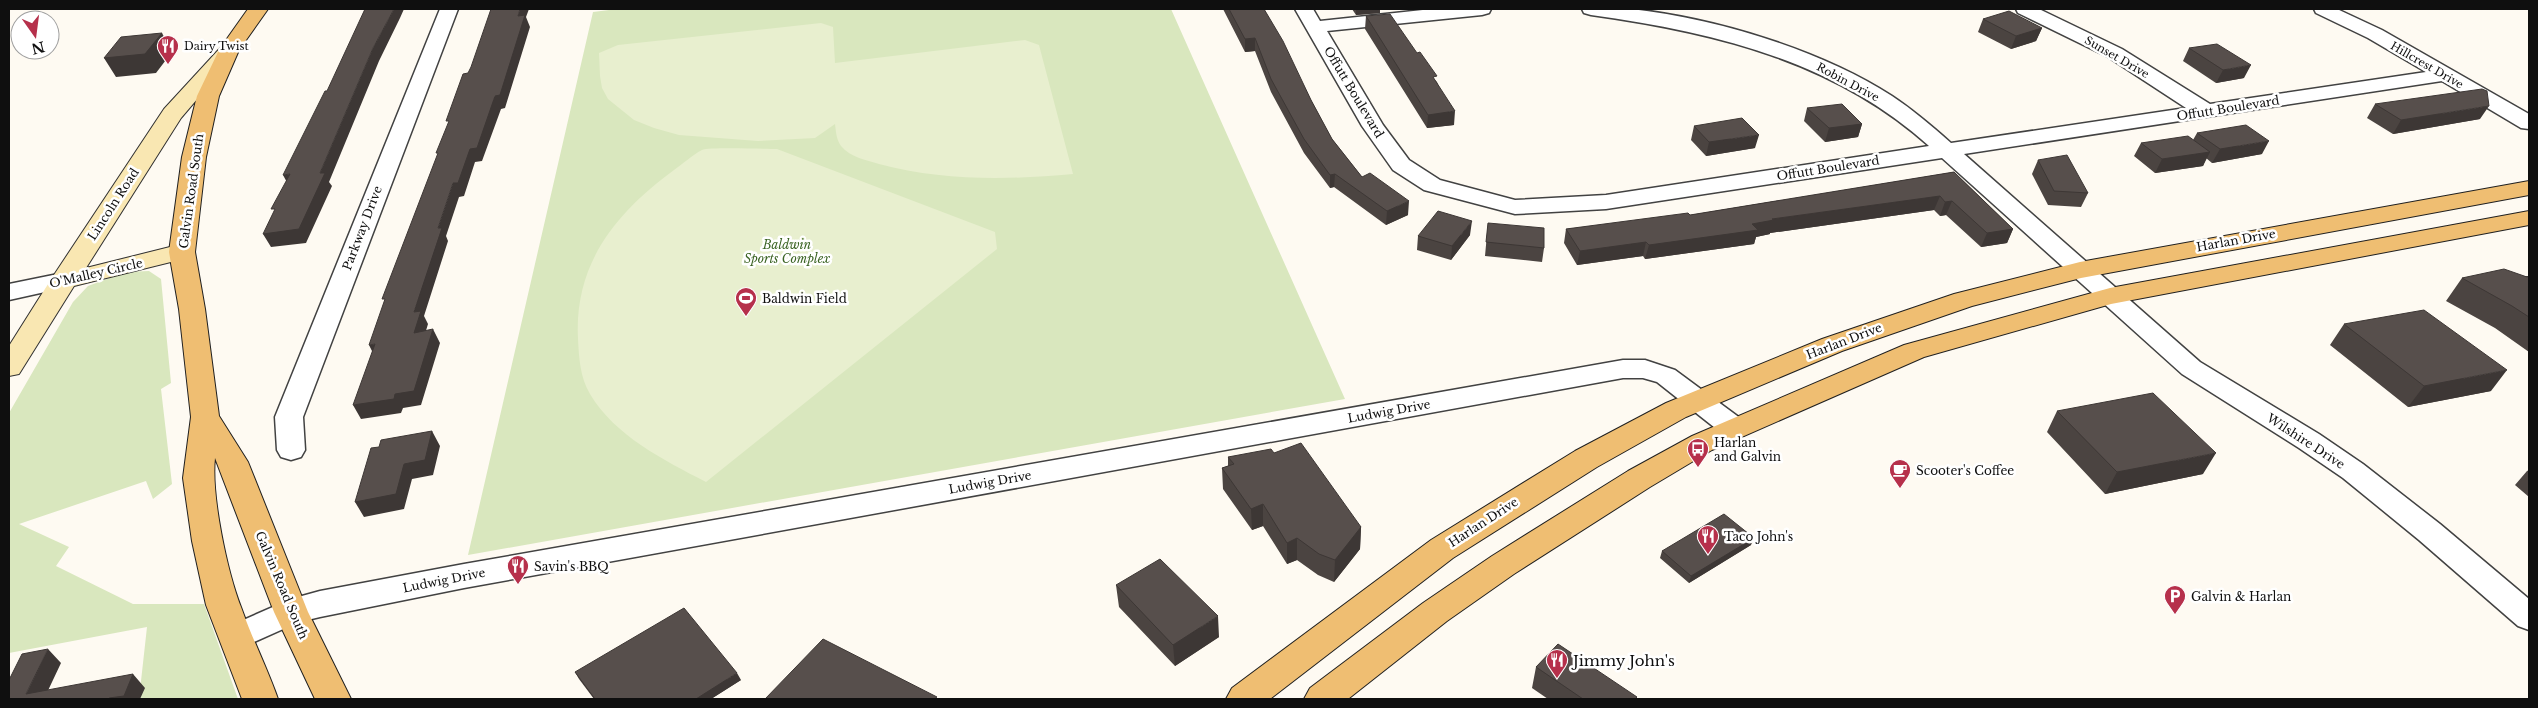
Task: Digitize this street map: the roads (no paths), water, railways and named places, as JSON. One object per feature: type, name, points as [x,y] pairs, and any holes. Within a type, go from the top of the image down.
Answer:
[{"type":"main road","name":"Galvin Road South","points":[[258,9],[229,50],[216,77],[204,110],[194,157],[182,252],[192,309],[205,417],[198,478],[208,541],[224,605],[260,699]]},
{"type":"main road","name":"Lincoln Road","points":[[9,367],[172,114],[229,50]]},
{"type":"main road","points":[[172,114],[204,110]]},
{"type":"main road","name":"Harlan Drive","points":[[1244,699],[1450,543],[1586,459],[1698,399],[1832,345],[1963,300],[2080,270],[2529,188]]},
{"type":"main road","points":[[1322,699],[1435,612],[1503,565],[1638,478],[1702,443],[1803,396],[1914,352],[2032,316],[2110,296],[2529,218]]},
{"type":"main road","name":"O'Malley Circle","points":[[63,281],[182,252]]},
{"type":"main road","name":"Galvin Road South","points":[[205,417],[233,462],[292,612],[333,699]]},
{"type":"street","name":"Parkway Drive","points":[[291,450],[289,417],[449,9]]},
{"type":"street","points":[[1310,18],[1482,9]]},
{"type":"street","name":"Robin Drive","points":[[1591,9],[1700,26],[1773,48],[1815,64],[1869,91],[1905,115],[2080,270]]},
{"type":"street","name":"Sunset Drive","points":[[2025,9],[2115,54],[2206,112]]},
{"type":"street","name":"Hillcrest Drive","points":[[2322,9],[2374,34],[2529,123]]},
{"type":"street","name":"Offutt Boulevard","points":[[1310,18],[1372,126],[1401,164],[1432,184],[1474,198],[1515,207],[1561,206],[1606,202],[2443,75]]},
{"type":"street","name":"Wilshire Drive","points":[[2080,270],[2191,368],[2216,386],[2326,452],[2424,527],[2529,617]]},
{"type":"street","points":[[9,277],[63,281]]},
{"type":"street","name":"O'Malley Circle","points":[[9,292],[63,281]]},
{"type":"street","name":"Ludwig Drive","points":[[236,637],[292,612],[320,604],[464,576],[1623,369],[1645,369],[1666,376],[1734,428]]},
{"type":"place","name":"Dairy Twist","points":[[168,65]]},
{"type":"place","name":"Baldwin Field","points":[[746,317]]},
{"type":"place","name":"Harlan and Galvin","points":[[1698,468]]},
{"type":"place","name":"Scooter's Coffee","points":[[1900,489]]},
{"type":"place","name":"Taco John's","points":[[1708,555]]},
{"type":"place","name":"Savin's BBQ","points":[[518,585]]},
{"type":"place","name":"Galvin & Harlan","points":[[2175,615]]},
{"type":"place","name":"Jimmy John's","points":[[1557,679]]},
{"type":"park label","name":"Baldwin Sports Complex","points":[[787,251]]}]
